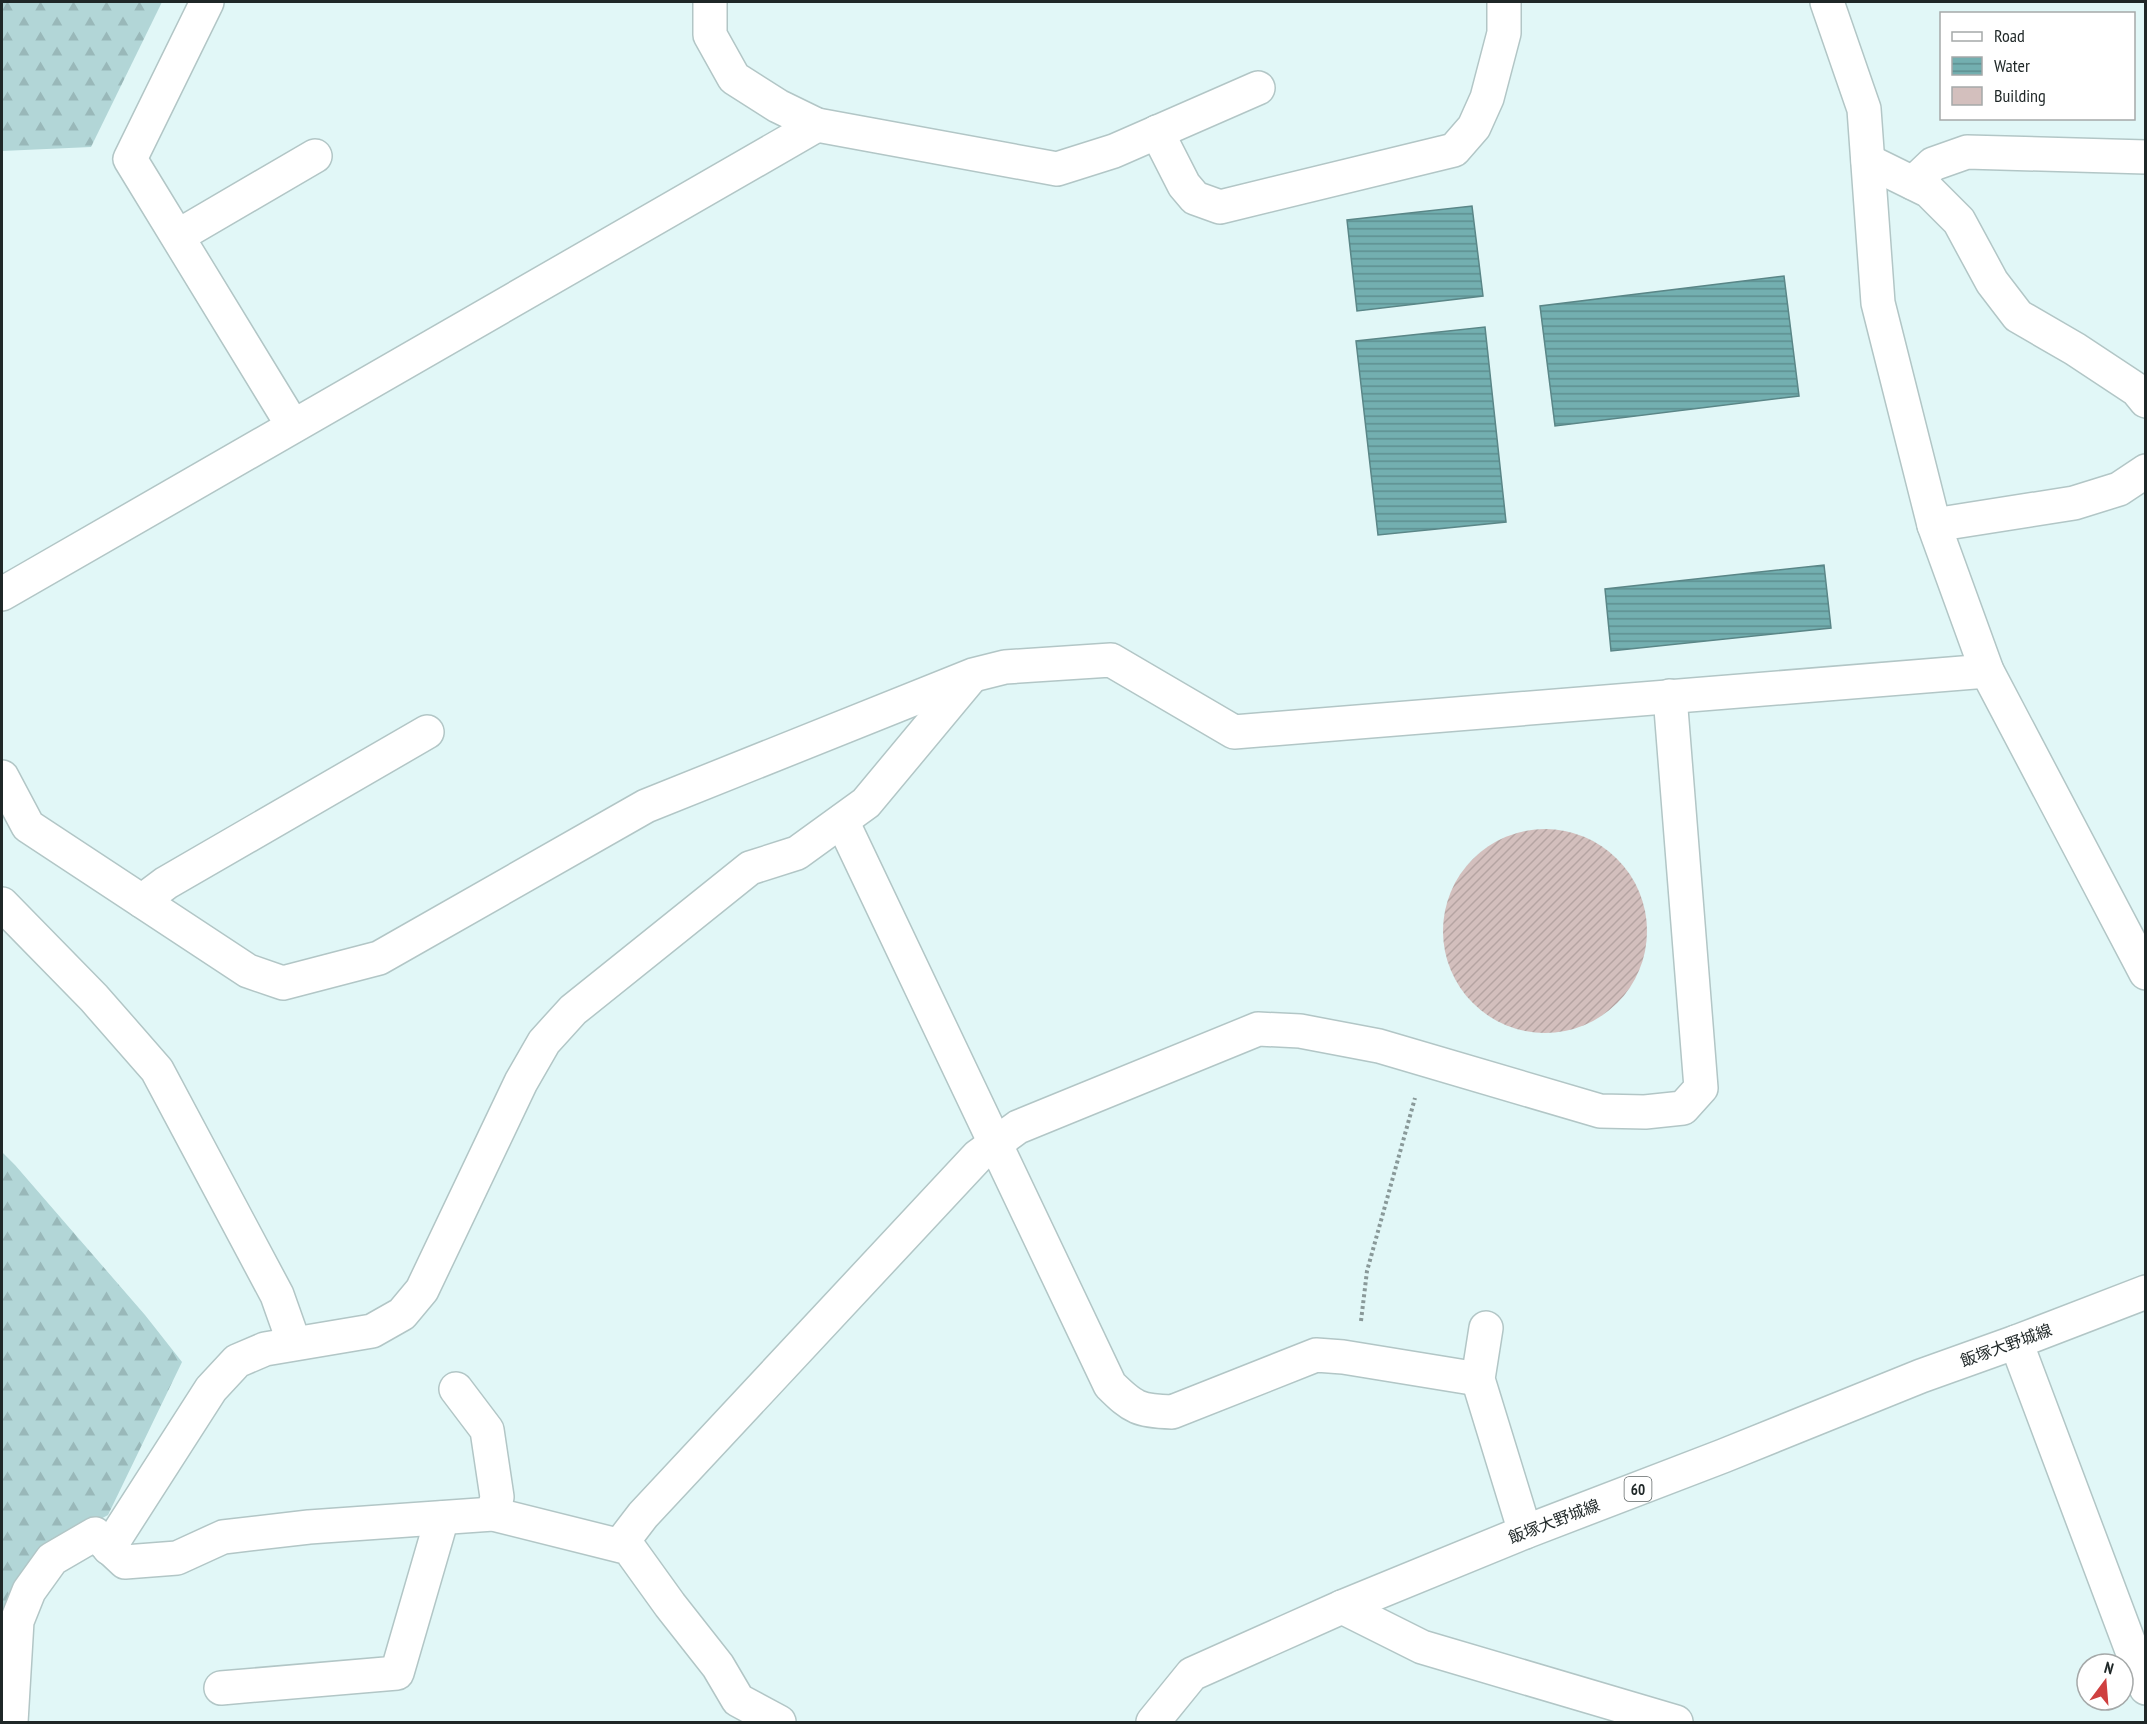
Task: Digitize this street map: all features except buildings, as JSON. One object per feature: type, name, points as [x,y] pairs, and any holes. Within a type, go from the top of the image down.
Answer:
[{"type":"street","points":[[207,2],[130,159],[293,426]]},
{"type":"street","points":[[710,2],[710,35],[734,78],[778,106],[817,125],[1057,170],[1114,152],[1258,88]]},
{"type":"street","points":[[1156,132],[1184,185],[1195,198],[1220,207],[1454,150],[1474,127],[1487,98],[1504,33],[1504,2]]},
{"type":"street","points":[[1827,2],[1864,109],[1878,303],[1934,525],[1987,671],[2136,938],[2145,973]]},
{"type":"street","points":[[2,594],[817,125]]},
{"type":"street","points":[[1912,183],[1933,164],[1967,152],[2145,158]]},
{"type":"street","points":[[178,236],[315,156]]},
{"type":"street","points":[[1868,161],[1929,191],[1959,221],[1992,282],[2018,316],[2075,349],[2137,390],[2145,401]]},
{"type":"street","points":[[1934,525],[2074,503],[2120,489],[2145,471]]},
{"type":"street","points":[[2,777],[28,826],[248,971],[283,983],[379,958],[646,806],[974,675],[1005,667],[1111,660],[1234,732],[1987,671]]},
{"type":"street","points":[[109,1548],[211,1389],[237,1361],[265,1349],[372,1331],[402,1314],[422,1290],[521,1082],[544,1042],[573,1010],[750,868],[797,854],[866,803],[974,675]]},
{"type":"street","points":[[620,1545],[643,1515],[970,1164],[995,1142],[1018,1127],[1258,1029],[1300,1031],[1378,1046],[1600,1111],[1645,1112],[1683,1108],[1701,1088],[1670,696]]},
{"type":"street","points":[[142,901],[166,883],[427,732]]},
{"type":"street","points":[[842,821],[1110,1385],[1128,1404],[1151,1412],[1172,1412],[1316,1355],[1359,1359],[1478,1379]]},
{"type":"street","points":[[2,904],[94,998],[157,1070],[277,1294],[294,1343]]},
{"type":"street","name":"飯塚大野城線","points":[[1153,1722],[1192,1674],[1342,1607],[1525,1532],[1723,1456],[1921,1376],[2145,1292]]},
{"type":"street","points":[[1486,1328],[1478,1379],[1525,1532]]},
{"type":"street","points":[[2016,1342],[2145,1688]]},
{"type":"street","points":[[456,1389],[487,1430],[497,1497],[493,1514]]},
{"type":"street","points":[[11,1722],[17,1621],[29,1590],[52,1559],[95,1534],[125,1562],[177,1558],[223,1537],[309,1527],[493,1514],[629,1548],[718,1666],[738,1700],[779,1722]]},
{"type":"street","points":[[221,1688],[397,1673],[442,1518]]},
{"type":"street","points":[[1342,1607],[1422,1647],[1676,1722]]},
{"type":"path","points":[[1359,1359],[1359,1338],[1367,1271],[1426,1060]]},
{"type":"green space","points":[[2,2],[162,2],[91,147],[2,151]]},
{"type":"green space","points":[[2,1152],[145,1315],[182,1362],[108,1515],[40,1552],[2,1630]]},
{"type":"water","points":[[1472,206],[1483,296],[1357,311],[1347,220]]},
{"type":"water","points":[[1784,276],[1799,396],[1555,426],[1540,306]]},
{"type":"water","points":[[1485,327],[1506,522],[1378,535],[1356,341]]},
{"type":"water","points":[[1824,565],[1831,628],[1611,651],[1605,589]]}]
